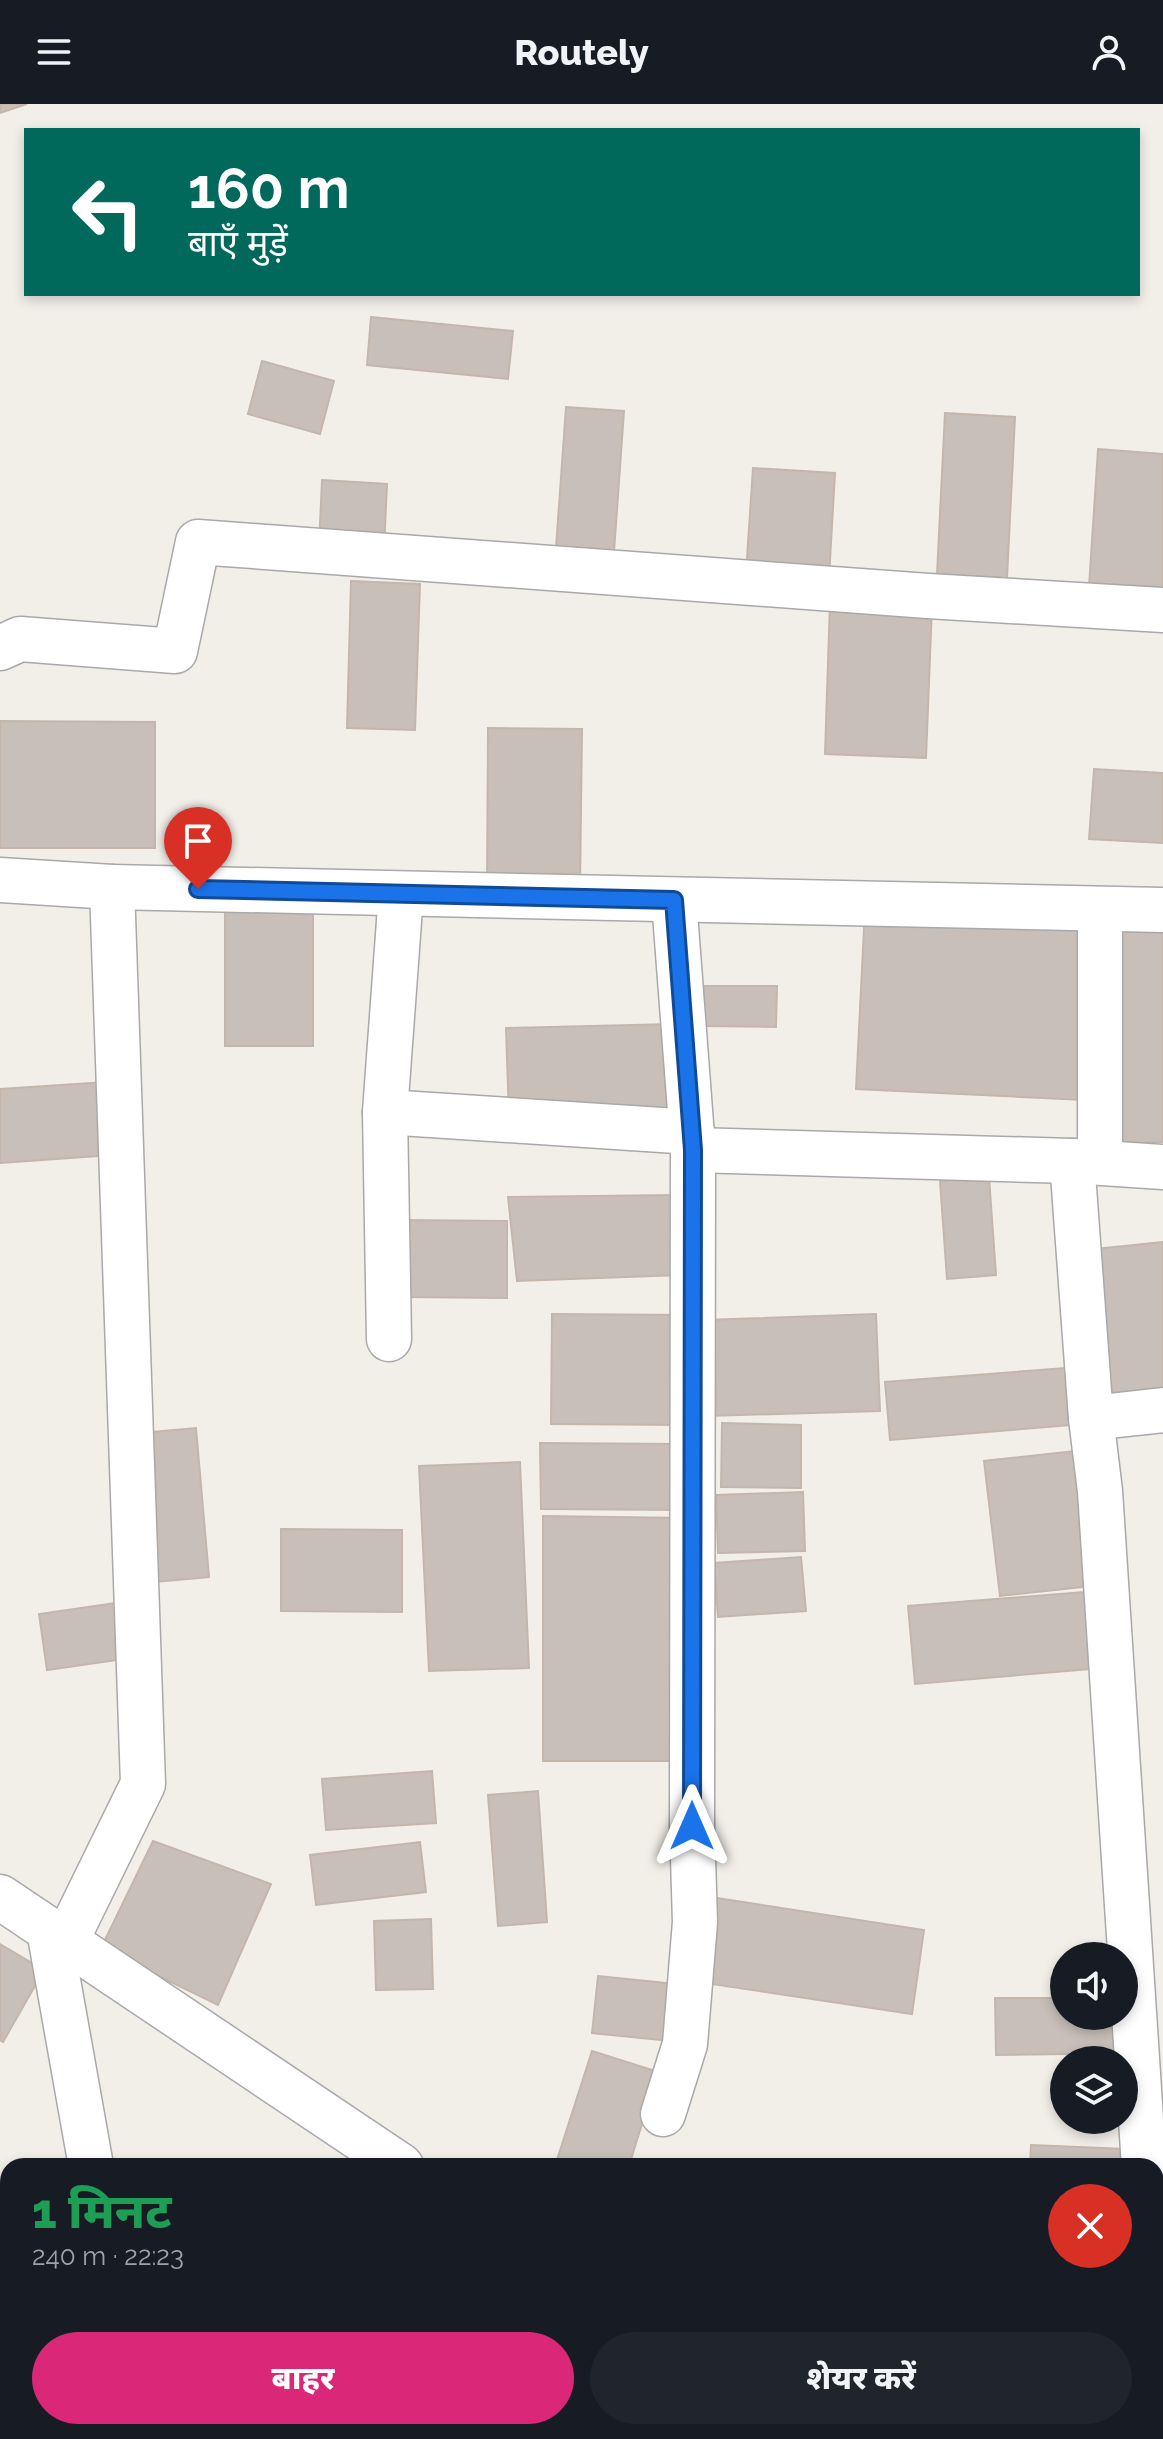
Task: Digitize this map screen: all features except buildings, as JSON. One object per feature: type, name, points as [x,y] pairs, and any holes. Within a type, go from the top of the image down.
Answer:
[{"type":"street","points":[[0,648],[20,639],[175,651],[198,542],[880,593],[1163,610]]},
{"type":"street","points":[[0,880],[112,887],[1163,910]]},
{"type":"street","points":[[90,2158],[58,1936],[143,1784],[112,887]]},
{"type":"street","points":[[389,1339],[385,1112],[401,894]]},
{"type":"street","points":[[663,2114],[685,2044],[695,1922],[692,1826],[693,1141],[674,900]]},
{"type":"street","points":[[1098,909],[1086,1162],[1091,1418],[1100,1491],[1143,2158]]},
{"type":"street","points":[[385,1112],[693,1141],[1163,1167]]},
{"type":"street","points":[[1091,1418],[1163,1410]]},
{"type":"street","points":[[0,1897],[389,2158]]},
{"type":"route","points":[[198,889],[674,900],[693,1150],[692,1826]]}]
